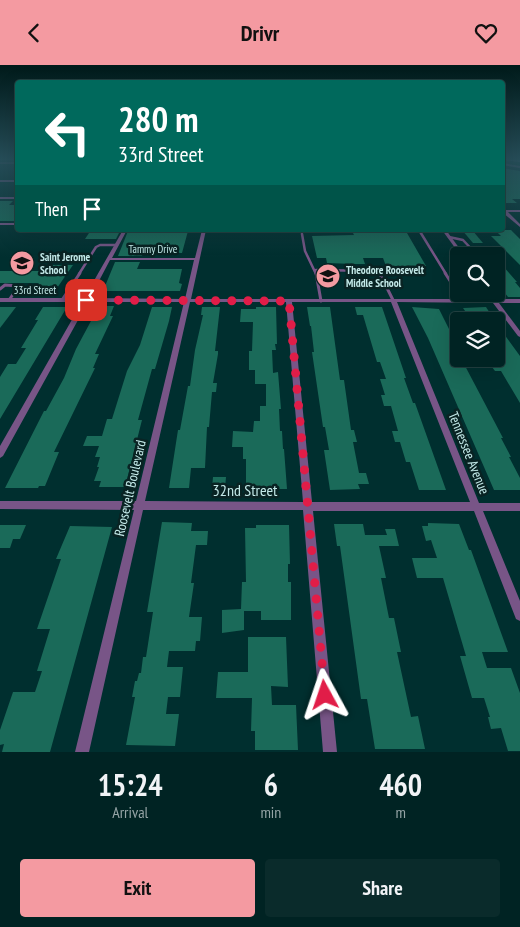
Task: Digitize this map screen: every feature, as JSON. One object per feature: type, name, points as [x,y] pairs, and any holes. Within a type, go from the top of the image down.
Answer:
[{"type":"street","points":[[0,198],[15,198]]},
{"type":"street","points":[[505,210],[520,211]]},
{"type":"street","points":[[505,212],[520,226]]},
{"type":"street","points":[[0,224],[15,224]]},
{"type":"street","points":[[0,454],[124,232]]},
{"type":"street","name":"Roosevelt Boulevard","points":[[82,752],[204,232]]},
{"type":"street","points":[[445,232],[456,247]]},
{"type":"street","name":"Tammy Drive","points":[[109,259],[198,259]]},
{"type":"street","name":"33rd Street","points":[[0,300],[450,301]]},
{"type":"street","points":[[289,301],[330,752]]},
{"type":"street","name":"33rd Street","points":[[505,301],[520,301]]},
{"type":"street","name":"Tennessee Avenue","points":[[394,302],[520,615]]},
{"type":"street","points":[[497,302],[520,335]]},
{"type":"street","name":"32nd Street","points":[[0,505],[520,507]]},
{"type":"lane","points":[[420,232],[450,280]]},
{"type":"lane","points":[[302,235],[305,251],[316,270],[320,301]]},
{"type":"lane","points":[[449,237],[463,240],[470,247]]},
{"type":"lane","points":[[62,300],[96,247],[100,245],[117,245]]},
{"type":"lane","points":[[316,270],[374,271],[380,275],[394,302]]},
{"type":"lane","points":[[0,289],[5,285],[19,286],[9,300]]},
{"type":"building","points":[[505,192],[520,192],[520,199],[512,199],[517,203],[505,203]]},
{"type":"building","points":[[0,201],[13,201],[9,205],[15,205],[15,221],[0,221]]},
{"type":"building","points":[[511,230],[520,239],[520,265],[505,250],[505,247],[502,247],[491,236],[501,236],[497,232]]},
{"type":"building","points":[[90,232],[120,232],[116,239],[85,239]]},
{"type":"building","points":[[128,232],[188,232],[182,253],[143,253],[142,256],[118,256]]},
{"type":"building","points":[[464,232],[474,232],[483,243],[473,243]]},
{"type":"building","points":[[353,233],[407,233],[426,266],[386,266],[383,258],[363,258],[365,264],[354,264],[327,263],[326,258],[317,258],[312,236],[354,235]]},
{"type":"building","points":[[115,262],[140,262],[137,269],[182,269],[179,283],[182,284],[180,291],[103,291]]},
{"type":"building","points":[[52,265],[73,265],[57,288],[39,291],[41,288],[35,288],[39,283],[0,283],[0,271],[47,271]]},
{"type":"building","points":[[505,268],[520,288],[520,297],[508,297],[505,293]]},
{"type":"building","points":[[99,306],[114,306],[110,316],[113,316],[95,354],[99,354],[93,368],[95,368],[54,452],[59,452],[45,486],[39,486],[38,488],[5,488],[44,411],[46,411],[64,378],[76,349]]},
{"type":"building","points":[[0,307],[16,307],[0,328]]},
{"type":"building","points":[[43,307],[67,307],[0,419],[0,377],[8,364],[16,364],[26,348],[21,348],[38,320],[35,320]]},
{"type":"building","points":[[152,307],[172,307],[155,369],[152,369],[138,420],[142,420],[125,487],[99,487],[101,481],[94,481],[99,467],[97,467],[100,457],[95,457],[99,446],[83,446],[87,436],[102,436],[107,419],[112,419],[127,371],[140,345]]},
{"type":"building","points":[[202,307],[220,307],[215,351],[218,351],[218,354],[213,383],[217,383],[216,392],[212,392],[209,427],[207,427],[205,468],[191,468],[189,488],[169,488],[178,430],[180,430],[188,386],[190,386],[195,350],[203,315],[201,315]]},
{"type":"building","points":[[256,307],[276,307],[277,344],[275,344],[276,350],[272,350],[273,373],[278,372],[281,409],[279,409],[280,431],[282,431],[287,489],[246,489],[246,459],[243,459],[243,447],[232,447],[233,431],[253,432],[254,421],[260,421],[260,406],[266,406],[266,384],[255,384],[255,370],[249,370],[249,351],[252,351],[253,322],[240,322],[241,309],[256,309]]},
{"type":"building","points":[[307,307],[330,307],[340,380],[344,380],[351,430],[354,430],[357,442],[353,442],[359,473],[366,473],[369,484],[358,484],[360,489],[330,490],[324,450],[329,450],[325,427],[323,427]]},
{"type":"building","points":[[355,307],[382,307],[406,378],[404,378],[413,403],[415,403],[446,490],[419,490],[410,462],[406,462],[400,442],[395,442],[392,431],[398,431],[391,406],[384,406],[381,395],[385,395],[380,379],[386,379],[380,362],[377,362],[363,315],[357,315]]},
{"type":"building","points":[[412,307],[439,309],[450,331],[450,367],[466,367],[503,438],[501,438],[520,478],[520,490],[494,490],[428,338]]},
{"type":"building","points":[[486,307],[489,312],[466,312],[463,308]]},
{"type":"building","points":[[505,335],[520,356],[520,403],[501,371],[495,371],[492,367],[505,367]]},
{"type":"building","points":[[213,477],[226,477],[225,488],[212,488]]},
{"type":"building","points":[[162,522],[192,523],[191,531],[208,531],[207,545],[196,545],[191,583],[194,583],[189,617],[202,617],[200,641],[196,641],[195,651],[169,651],[167,667],[183,667],[180,697],[168,697],[166,714],[179,714],[175,746],[126,745],[135,697],[132,697],[135,681],[137,681],[139,673],[141,673],[143,657],[146,657],[153,612],[147,612]]},
{"type":"building","points":[[428,523],[459,524],[469,550],[471,550],[508,652],[482,652],[487,668],[511,668],[520,693],[520,751],[508,751],[501,728],[491,729],[488,717],[490,717],[484,698],[472,698],[460,656],[466,656],[443,578],[417,578],[412,558],[437,558],[431,540],[426,541],[422,526],[428,526]]},
{"type":"building","points":[[334,524],[363,524],[365,535],[387,535],[385,529],[395,529],[399,546],[379,546],[386,578],[381,578],[389,618],[394,618],[401,652],[397,652],[411,717],[418,716],[425,749],[375,749],[367,699],[361,699],[340,546],[337,546]]},
{"type":"building","points":[[0,525],[26,525],[20,539],[13,539],[10,548],[0,548]]},
{"type":"building","points":[[256,525],[289,525],[290,564],[288,564],[288,582],[291,582],[291,620],[261,620],[261,611],[244,611],[244,630],[222,633],[222,610],[241,609],[242,582],[246,582],[245,528],[256,528]]},
{"type":"building","points":[[70,526],[112,527],[50,752],[2,752],[4,744],[0,745],[0,730],[13,692],[35,692],[42,671],[37,671],[50,629],[37,629],[61,559],[56,559]]},
{"type":"building","points":[[248,637],[286,637],[288,687],[271,686],[272,705],[296,705],[298,750],[255,750],[255,731],[251,731],[252,698],[216,698],[218,672],[248,672]]},
{"type":"place","name":"Saint Jerome School","points":[[22,263]]},
{"type":"place","name":"Theodore Roosevelt Middle School","points":[[328,276]]},
{"type":"route","points":[[86,300],[289,301],[325,695]]}]
